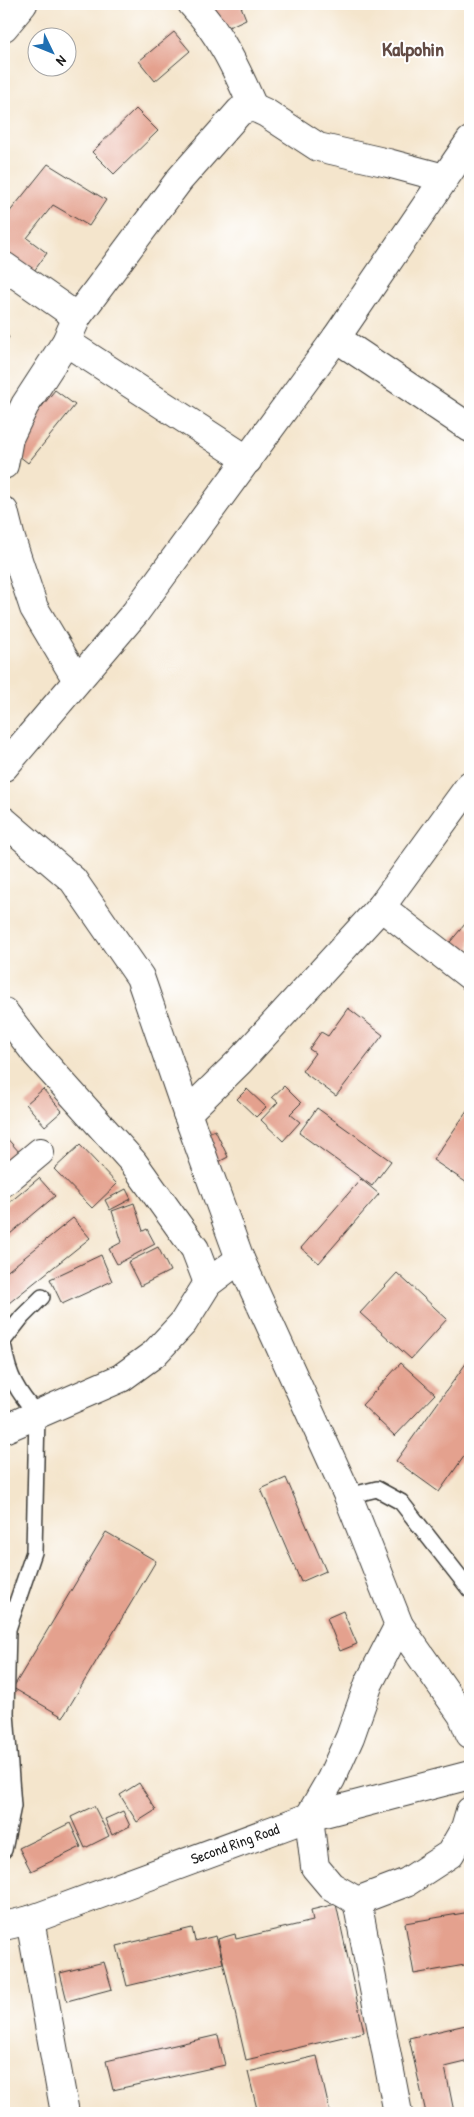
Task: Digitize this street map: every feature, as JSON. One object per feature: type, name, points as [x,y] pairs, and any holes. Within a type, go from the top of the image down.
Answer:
[{"type":"street","points":[[4,27],[23,4]]},
{"type":"street","points":[[192,4],[220,40],[234,63],[253,107]]},
{"type":"street","points":[[4,464],[9,438],[25,405],[66,342],[77,317],[180,179],[236,115],[247,108],[253,107],[266,113],[318,147],[444,178]]},
{"type":"street","points":[[4,767],[135,613],[336,338],[470,141]]},
{"type":"street","points":[[4,266],[77,317]]},
{"type":"street","points":[[336,338],[470,428]]},
{"type":"street","points":[[66,342],[248,460]]},
{"type":"street","points":[[4,510],[11,539],[34,608],[77,680]]},
{"type":"street","points":[[187,1113],[239,1062],[381,907],[470,786]]},
{"type":"street","points":[[4,820],[73,880],[140,976],[240,1258],[348,1496],[399,1625],[462,1714],[470,1734]]},
{"type":"street","points":[[381,907],[470,976]]},
{"type":"street","points":[[4,1012],[37,1055],[133,1162],[195,1249],[208,1283]]},
{"type":"street","points":[[4,1182],[40,1152]]},
{"type":"street","points":[[4,1429],[121,1378],[154,1354],[183,1323],[208,1283],[240,1258]]},
{"type":"street","points":[[398,2113],[357,1901],[331,1886],[316,1867],[309,1817],[331,1779],[350,1737],[369,1683],[399,1625]]},
{"type":"street","name":"Second Ring Road","points":[[17,1923],[309,1817],[470,1775]]},
{"type":"street","points":[[357,1901],[406,1882],[450,1854],[465,1828],[470,1811]]},
{"type":"street","points":[[17,1923],[65,2113]]},
{"type":"lane","points":[[4,1340],[11,1329],[42,1297]]},
{"type":"lane","points":[[4,1348],[6,1363],[21,1396],[37,1414],[34,1552],[8,1629],[6,1713],[13,1806],[4,1850]]},
{"type":"lane","points":[[348,1496],[377,1489],[400,1502],[470,1590]]},
{"type":"building","points":[[209,4],[240,4],[246,19],[220,31]]},
{"type":"building","points":[[174,32],[190,51],[155,81],[139,61]]},
{"type":"building","points":[[136,109],[158,131],[114,174],[92,152]]},
{"type":"building","points":[[48,164],[106,200],[89,226],[53,205],[27,238],[47,253],[29,278],[4,259],[4,219]]},
{"type":"building","points":[[4,333],[9,337],[4,345]]},
{"type":"building","points":[[55,390],[75,405],[28,463],[9,448]]},
{"type":"building","points":[[465,924],[470,928],[470,967],[446,947]]},
{"type":"building","points":[[348,1008],[383,1035],[336,1096],[302,1071],[315,1053],[309,1049],[321,1032],[328,1036]]},
{"type":"building","points":[[284,1086],[301,1103],[290,1114],[300,1122],[283,1141],[261,1120],[278,1102],[272,1097]]},
{"type":"building","points":[[43,1089],[62,1111],[45,1126],[26,1104]]},
{"type":"building","points":[[247,1089],[266,1107],[256,1117],[237,1099]]},
{"type":"building","points":[[470,1107],[470,1185],[433,1160]]},
{"type":"building","points":[[317,1108],[391,1161],[372,1186],[299,1133]]},
{"type":"building","points":[[215,1130],[228,1157],[211,1166],[198,1137]]},
{"type":"building","points":[[4,1135],[20,1153],[4,1169]]},
{"type":"building","points":[[80,1145],[117,1184],[92,1208],[54,1169]]},
{"type":"building","points":[[39,1178],[55,1196],[4,1239],[4,1207]]},
{"type":"building","points":[[361,1179],[379,1194],[319,1263],[301,1248]]},
{"type":"building","points":[[126,1189],[131,1199],[110,1210],[105,1200]]},
{"type":"building","points":[[134,1203],[143,1231],[147,1229],[155,1244],[117,1264],[109,1249],[122,1242],[112,1211]]},
{"type":"building","points":[[73,1218],[90,1238],[4,1307],[4,1274]]},
{"type":"building","points":[[158,1247],[170,1271],[140,1286],[128,1262]]},
{"type":"building","points":[[101,1255],[112,1281],[62,1304],[50,1279]]},
{"type":"building","points":[[397,1273],[447,1319],[411,1359],[360,1313]]},
{"type":"building","points":[[467,1362],[470,1364],[470,1448],[439,1492],[396,1461]]},
{"type":"building","points":[[401,1363],[435,1394],[395,1436],[362,1405]]},
{"type":"building","points":[[286,1478],[326,1571],[301,1582],[261,1489]]},
{"type":"building","points":[[106,1532],[156,1561],[63,1717],[13,1688]]},
{"type":"building","points":[[343,1611],[357,1644],[340,1651],[327,1618]]},
{"type":"building","points":[[139,1783],[156,1810],[137,1822],[120,1795]]},
{"type":"building","points":[[94,1806],[109,1836],[85,1848],[71,1817]]},
{"type":"building","points":[[123,1811],[130,1826],[112,1835],[105,1819]]},
{"type":"building","points":[[70,1823],[81,1847],[31,1871],[19,1848]]},
{"type":"building","points":[[336,1904],[364,2032],[246,2060],[218,1939],[235,1934],[236,1939],[313,1921],[311,1910]]},
{"type":"building","points":[[470,1912],[470,1964],[414,1974],[405,1923]]},
{"type":"building","points":[[192,1928],[195,1941],[216,1936],[223,1963],[127,1986],[117,1946]]},
{"type":"building","points":[[104,1962],[112,1989],[67,2001],[60,1973]]},
{"type":"building","points":[[470,2024],[470,2061],[445,2067],[454,2112],[426,2113],[409,2038]]},
{"type":"building","points":[[218,2035],[225,2065],[113,2090],[106,2061]]},
{"type":"building","points":[[317,2056],[330,2113],[258,2113],[248,2072]]},
{"type":"district","name":"Kalpohin","points":[[413,49]]}]
